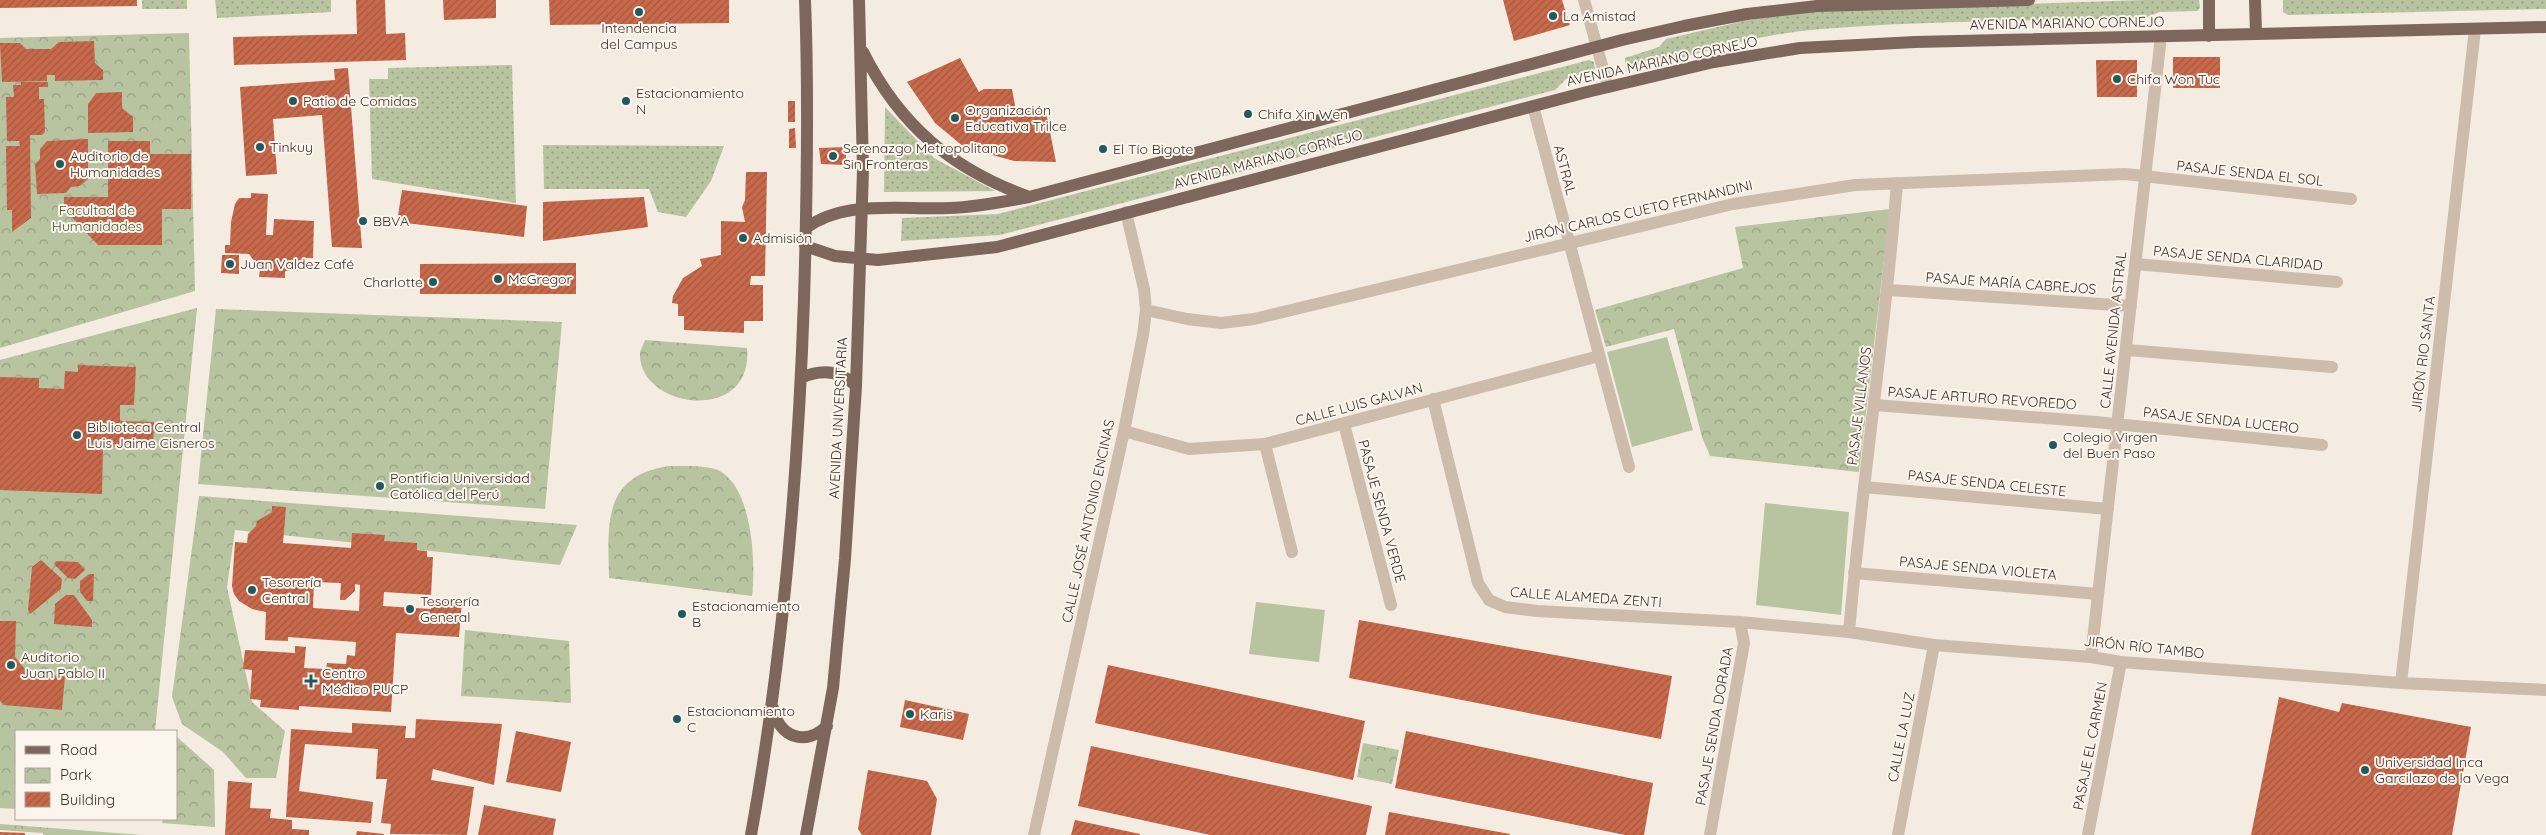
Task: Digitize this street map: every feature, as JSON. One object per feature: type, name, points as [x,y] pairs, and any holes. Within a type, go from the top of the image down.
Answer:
[{"type":"main road","points":[[751,835],[772,703],[792,528],[801,378],[808,170],[805,0]]},
{"type":"main road","name":"AVENIDA UNIVERSITARIA","points":[[806,835],[827,726],[845,559],[856,386],[862,209],[859,0]]},
{"type":"main road","name":"AVENIDA MARIANO CORNEJO","points":[[806,228],[831,214],[862,209],[976,207],[1029,197],[1597,47],[1656,32],[1738,16],[1817,6],[2029,0]]},
{"type":"main road","points":[[2208,0],[2209,36]]},
{"type":"main road","points":[[2255,0],[2256,34]]},
{"type":"main road","name":"AVENIDA MARIANO CORNEJO","points":[[805,246],[835,256],[861,260],[933,256],[997,247],[1608,87],[1714,62],[1800,48],[1915,42],[2546,27]]},
{"type":"main road","points":[[861,48],[889,97],[928,140],[975,174],[1029,197]]},
{"type":"main road","points":[[801,378],[810,374],[831,372],[849,379],[856,386]]},
{"type":"main road","points":[[772,703],[780,726],[794,736],[812,735],[827,726]]},
{"type":"main road","points":[[757,802],[758,835]]},
{"type":"main road","points":[[811,808],[812,835]]},
{"type":"street","points":[[1584,0],[1608,87]]},
{"type":"street","name":"JIRÓN RIO SANTA","points":[[2400,683],[2475,29]]},
{"type":"street","name":"CALLE AVENIDA ASTRAL","points":[[2091,657],[2161,36]]},
{"type":"street","name":"ASTRAL","points":[[1533,106],[1629,467]]},
{"type":"street","name":"JIRÓN CARLOS CUETO FERNANDINI","points":[[1146,310],[1221,324],[1254,319],[1568,242],[1733,204],[1855,185],[2125,174],[2146,176]]},
{"type":"street","name":"PASAJE SENDA EL SOL","points":[[2146,176],[2351,199]]},
{"type":"street","name":"PASAJE VILLANOS","points":[[1849,632],[1864,486],[1889,290],[1897,183]]},
{"type":"street","name":"CALLE JOSÉ ANTONIO ENCINAS","points":[[1034,835],[1124,431],[1146,310],[1141,271],[1126,212]]},
{"type":"street","name":"PASAJE SENDA CLARIDAD","points":[[2136,264],[2337,282]]},
{"type":"street","name":"PASAJE MARÍA CABREJOS","points":[[1889,290],[2131,306]]},
{"type":"street","points":[[2127,350],[2332,367]]},
{"type":"street","name":"CALLE LUIS GALVAN","points":[[1124,431],[1190,449],[1265,444],[1600,356]]},
{"type":"street","name":"CALLE ALAMEDA ZENTI","points":[[1433,399],[1478,583],[1489,600],[1505,607],[1537,611],[1740,622]]},
{"type":"street","name":"PASAJE ARTURO REVOREDO","points":[[1874,405],[2118,424]]},
{"type":"street","name":"PASAJE SENDA VERDE","points":[[1344,424],[1391,605]]},
{"type":"street","name":"PASAJE SENDA LUCERO","points":[[2118,424],[2322,445]]},
{"type":"street","points":[[1265,444],[1292,552]]},
{"type":"street","name":"PASAJE SENDA CELESTE","points":[[1864,486],[2108,510]]},
{"type":"street","name":"PASAJE SENDA VIOLETA","points":[[1854,573],[2098,594]]},
{"type":"street","name":"JIRÓN RÍO TAMBO","points":[[1740,622],[1849,632],[1934,645],[2091,657],[2121,662],[2400,683],[2546,690]]},
{"type":"street","name":"PASAJE SENDA DORADA","points":[[1710,835],[1744,643],[1740,622]]},
{"type":"street","name":"CALLE LA LUZ","points":[[1898,835],[1934,645]]},
{"type":"street","name":"PASAJE EL CARMEN","points":[[2088,835],[2121,662]]},
{"type":"green space","points":[[142,0],[187,0],[187,9],[142,9]]},
{"type":"green space","points":[[215,0],[331,0],[331,12],[217,18]]},
{"type":"green space","points":[[2144,0],[2199,0],[2200,8],[2197,11],[2160,12],[2144,18],[1935,23],[1810,30],[1764,37],[1629,72],[1626,71],[1625,58],[1659,47],[1666,39],[1748,20],[1809,11]]},
{"type":"green space","points":[[2283,0],[2546,0],[2546,9],[2288,15],[2283,12]]},
{"type":"green space","name":"Facultad de Humanidades","points":[[189,33],[195,291],[0,348],[0,38]]},
{"type":"green space","points":[[1589,60],[1594,62],[1595,69],[1566,79],[1555,90],[1000,235],[901,241],[902,218],[998,214]]},
{"type":"green space","points":[[512,65],[516,203],[372,179],[369,79],[388,79],[388,68]]},
{"type":"green space","points":[[885,107],[934,158],[995,191],[884,192]]},
{"type":"green space","points":[[543,145],[724,146],[711,181],[686,217],[658,212],[649,189],[544,189]]},
{"type":"green space","points":[[1890,209],[1859,472],[1710,456],[1702,437],[1674,329],[1606,347],[1595,310],[1743,268],[1735,227]]},
{"type":"green space","points":[[197,308],[155,730],[15,730],[15,809],[0,808],[0,360]]},
{"type":"green space","points":[[216,309],[562,322],[545,509],[198,484]]},
{"type":"green space","points":[[1667,337],[1693,430],[1632,447],[1607,352]]},
{"type":"green space","points":[[645,340],[747,348],[744,373],[733,389],[716,398],[696,400],[675,397],[657,387],[645,373],[640,354]]},
{"type":"green space","points":[[669,466],[698,466],[715,469],[728,477],[737,490],[744,507],[752,546],[752,596],[609,578],[610,521],[620,492],[631,480],[647,471]]},
{"type":"green space","points":[[199,496],[577,525],[560,565],[235,530],[227,587],[252,702],[285,731],[276,778],[246,778],[223,752],[182,724],[172,697]]},
{"type":"green space","points":[[1765,503],[1849,512],[1841,615],[1756,605]]},
{"type":"green space","points":[[1256,602],[1325,610],[1319,662],[1249,654]]},
{"type":"green space","points":[[465,630],[569,641],[571,703],[461,696]]},
{"type":"green space","points":[[178,738],[214,770],[215,827],[162,823],[163,820],[178,820]]},
{"type":"green space","points":[[1363,743],[1399,750],[1392,784],[1357,777]]},
{"type":"green space","points":[[0,824],[142,835],[43,835],[43,833],[0,830]]},
{"type":"building","points":[[0,0],[137,0],[137,6],[0,8]]},
{"type":"building","points":[[356,0],[385,0],[386,34],[405,33],[406,60],[234,65],[233,37],[357,34]]},
{"type":"building","points":[[443,0],[496,0],[496,18],[444,20]]},
{"type":"building","name":"Intendencia del Campus","points":[[549,0],[729,0],[729,23],[550,25]]},
{"type":"building","points":[[1503,0],[1562,0],[1570,25],[1514,41]]},
{"type":"building","points":[[94,41],[95,63],[103,70],[103,80],[55,81],[55,75],[47,75],[47,81],[2,82],[0,43],[20,43],[26,49],[51,49],[59,42]]},
{"type":"building","points":[[2173,57],[2220,57],[2220,88],[2173,88]]},
{"type":"building","points":[[960,58],[979,92],[984,89],[1012,89],[1016,111],[1045,107],[1056,162],[1014,161],[964,147],[935,123],[907,82]]},
{"type":"building","name":"Chifa Won Tuc","points":[[2096,60],[2137,60],[2137,97],[2097,97]]},
{"type":"building","name":"Tinkuy","points":[[348,68],[362,248],[332,247],[322,115],[273,119],[277,174],[246,176],[240,87],[335,80],[334,69]]},
{"type":"building","points":[[21,82],[48,82],[48,87],[39,87],[39,99],[44,99],[45,132],[42,135],[30,135],[31,218],[12,232],[12,210],[7,210],[6,146],[20,146],[19,141],[7,141],[6,97],[14,97],[13,85],[21,85]]},
{"type":"building","points":[[122,92],[122,108],[133,117],[133,132],[88,133],[88,104],[96,93]]},
{"type":"building","points":[[788,101],[795,101],[795,122],[788,122]]},
{"type":"building","points":[[795,128],[796,148],[789,148],[789,129]]},
{"type":"building","points":[[88,139],[88,179],[80,186],[71,187],[66,193],[37,194],[35,164],[40,159],[40,149],[47,141]]},
{"type":"building","points":[[108,141],[150,141],[150,154],[191,154],[191,209],[162,209],[162,245],[98,245],[64,209],[64,197],[108,197]]},
{"type":"building","name":"Serenazgo Metropolitano Sin Fronteras","points":[[846,147],[846,165],[821,164],[819,148]]},
{"type":"building","name":"Admisión","points":[[746,172],[767,172],[765,276],[751,276],[750,285],[763,285],[763,321],[744,321],[744,333],[684,330],[684,316],[678,316],[678,304],[672,303],[673,296],[683,278],[702,266],[700,259],[721,255],[721,221],[745,222],[742,207],[745,200]]},
{"type":"building","name":"McGregor","points":[[402,190],[527,206],[524,237],[397,222]]},
{"type":"building","points":[[251,193],[268,194],[266,235],[273,235],[274,219],[314,221],[313,258],[305,258],[305,265],[298,264],[298,271],[285,271],[285,278],[259,277],[260,269],[249,254],[225,253],[225,245],[230,245],[231,222],[235,204],[239,198],[251,198]]},
{"type":"building","name":"McGregor","points":[[644,197],[648,227],[543,241],[543,202]]},
{"type":"building","name":"Juan Valdez Café","points":[[222,255],[239,255],[239,274],[221,273]]},
{"type":"building","name":"McGregor","points":[[576,263],[576,294],[420,294],[420,264]]},
{"type":"building","name":"Biblioteca Central Luis Jaime Cisneros","points":[[78,365],[136,367],[134,405],[120,405],[120,421],[154,422],[153,448],[103,447],[102,494],[0,490],[0,377],[39,378],[39,388],[64,389],[65,371],[78,372]]},
{"type":"building","name":"Tesorería General","points":[[272,506],[286,507],[283,543],[351,548],[352,533],[385,535],[384,541],[417,543],[417,550],[427,551],[427,557],[433,557],[431,595],[384,592],[383,606],[431,609],[432,599],[462,601],[459,637],[396,633],[391,712],[299,706],[299,710],[260,707],[261,700],[250,699],[252,670],[243,669],[245,650],[295,653],[295,646],[306,647],[304,668],[326,669],[327,663],[346,664],[347,655],[355,656],[356,642],[288,637],[288,641],[265,640],[266,612],[252,609],[239,601],[234,594],[232,586],[235,542],[247,543],[248,534],[256,526],[257,521],[272,512]],"holes":[[[314,582],[341,583],[340,600],[345,600],[355,591],[355,584],[360,585],[359,611],[313,608]]]},
{"type":"building","points":[[41,560],[62,579],[61,589],[30,614],[28,610],[32,567]]},
{"type":"building","points":[[56,561],[78,562],[85,570],[75,579],[68,578],[54,564]]},
{"type":"building","points":[[89,574],[94,574],[93,601],[87,601],[80,592],[80,581]]},
{"type":"building","points":[[66,595],[74,595],[92,620],[92,627],[54,624],[55,604]]},
{"type":"building","points":[[1359,620],[1672,676],[1661,739],[1349,678]]},
{"type":"building","name":"Auditorio Juan Pablo II","points":[[0,621],[16,621],[15,657],[29,674],[65,676],[62,710],[4,705],[0,701]]},
{"type":"building","points":[[1108,665],[1365,721],[1353,780],[1095,723]]},
{"type":"building","name":"Universidad Inca Garcilazo de la Vega","points":[[2279,697],[2339,712],[2342,703],[2471,727],[2452,835],[2251,835]]},
{"type":"building","points":[[905,700],[969,714],[963,740],[900,727]]},
{"type":"building","points":[[416,719],[502,724],[494,785],[433,769],[431,780],[474,787],[467,835],[390,834],[391,824],[381,823],[387,779],[376,779],[378,749],[305,744],[299,791],[373,802],[371,823],[286,817],[291,729],[352,733],[352,723],[406,726],[405,738],[415,738]]},
{"type":"building","points":[[516,731],[571,742],[561,792],[506,782]]},
{"type":"building","points":[[1406,731],[1653,783],[1644,835],[1625,835],[1395,788]]},
{"type":"building","points":[[1091,746],[1372,806],[1366,835],[1210,835],[1078,806]]},
{"type":"building","points":[[868,770],[927,781],[937,799],[931,835],[862,835],[858,829]]},
{"type":"building","points":[[228,781],[252,783],[250,808],[271,809],[270,818],[292,820],[292,829],[309,830],[309,835],[225,835]]},
{"type":"building","points":[[484,805],[556,819],[553,835],[478,835]]},
{"type":"building","points":[[1389,812],[1510,834],[1510,835],[1385,835]]},
{"type":"building","points":[[1075,820],[1140,834],[1140,835],[1071,835]]},
{"type":"building","points":[[357,831],[384,834],[384,835],[356,835]]},
{"type":"building","points":[[0,832],[25,833],[25,835],[0,835]]},
{"type":"place","name":"Intendencia del Campus","points":[[639,12]]},
{"type":"place","name":"La Amistad","points":[[1553,16]]},
{"type":"place","name":"Chifa Won Tuc","points":[[2117,79]]},
{"type":"place","name":"Patio de Comidas","points":[[293,101]]},
{"type":"place","name":"Estacionamiento N","points":[[626,101]]},
{"type":"place","name":"Chifa Xin Wen","points":[[1248,114]]},
{"type":"place","name":"Organización Educativa Trilce","points":[[955,118]]},
{"type":"place","name":"Tinkuy","points":[[260,147]]},
{"type":"place","name":"El Tío Bigote","points":[[1103,149]]},
{"type":"place","name":"Serenazgo Metropolitano Sin Fronteras","points":[[833,156]]},
{"type":"place","name":"Auditorio de Humanidades","points":[[60,164]]},
{"type":"place","name":"BBVA","points":[[363,221]]},
{"type":"place","name":"Admisión","points":[[743,238]]},
{"type":"place","name":"Juan Valdez Café","points":[[230,264]]},
{"type":"place","name":"McGregor","points":[[498,279]]},
{"type":"place","name":"Charlotte","points":[[433,282]]},
{"type":"place","name":"Biblioteca Central Luis Jaime Cisneros","points":[[77,435]]},
{"type":"place","name":"Colegio Virgen del Buen Paso","points":[[2053,445]]},
{"type":"place","name":"Pontificia Universidad Católica del Perú","points":[[380,486]]},
{"type":"place","name":"Tesorería Central","points":[[252,590]]},
{"type":"place","name":"Tesorería General","points":[[410,609]]},
{"type":"place","name":"Estacionamiento B","points":[[682,614]]},
{"type":"place","name":"Auditorio Juan Pablo II","points":[[11,665]]},
{"type":"place","name":"Centro Médico PUCP","points":[[311,681]]},
{"type":"place","name":"Karis","points":[[910,714]]},
{"type":"place","name":"Estacionamiento C","points":[[677,719]]},
{"type":"place","name":"Universidad Inca Garcilazo de la Vega","points":[[2365,770]]}]
